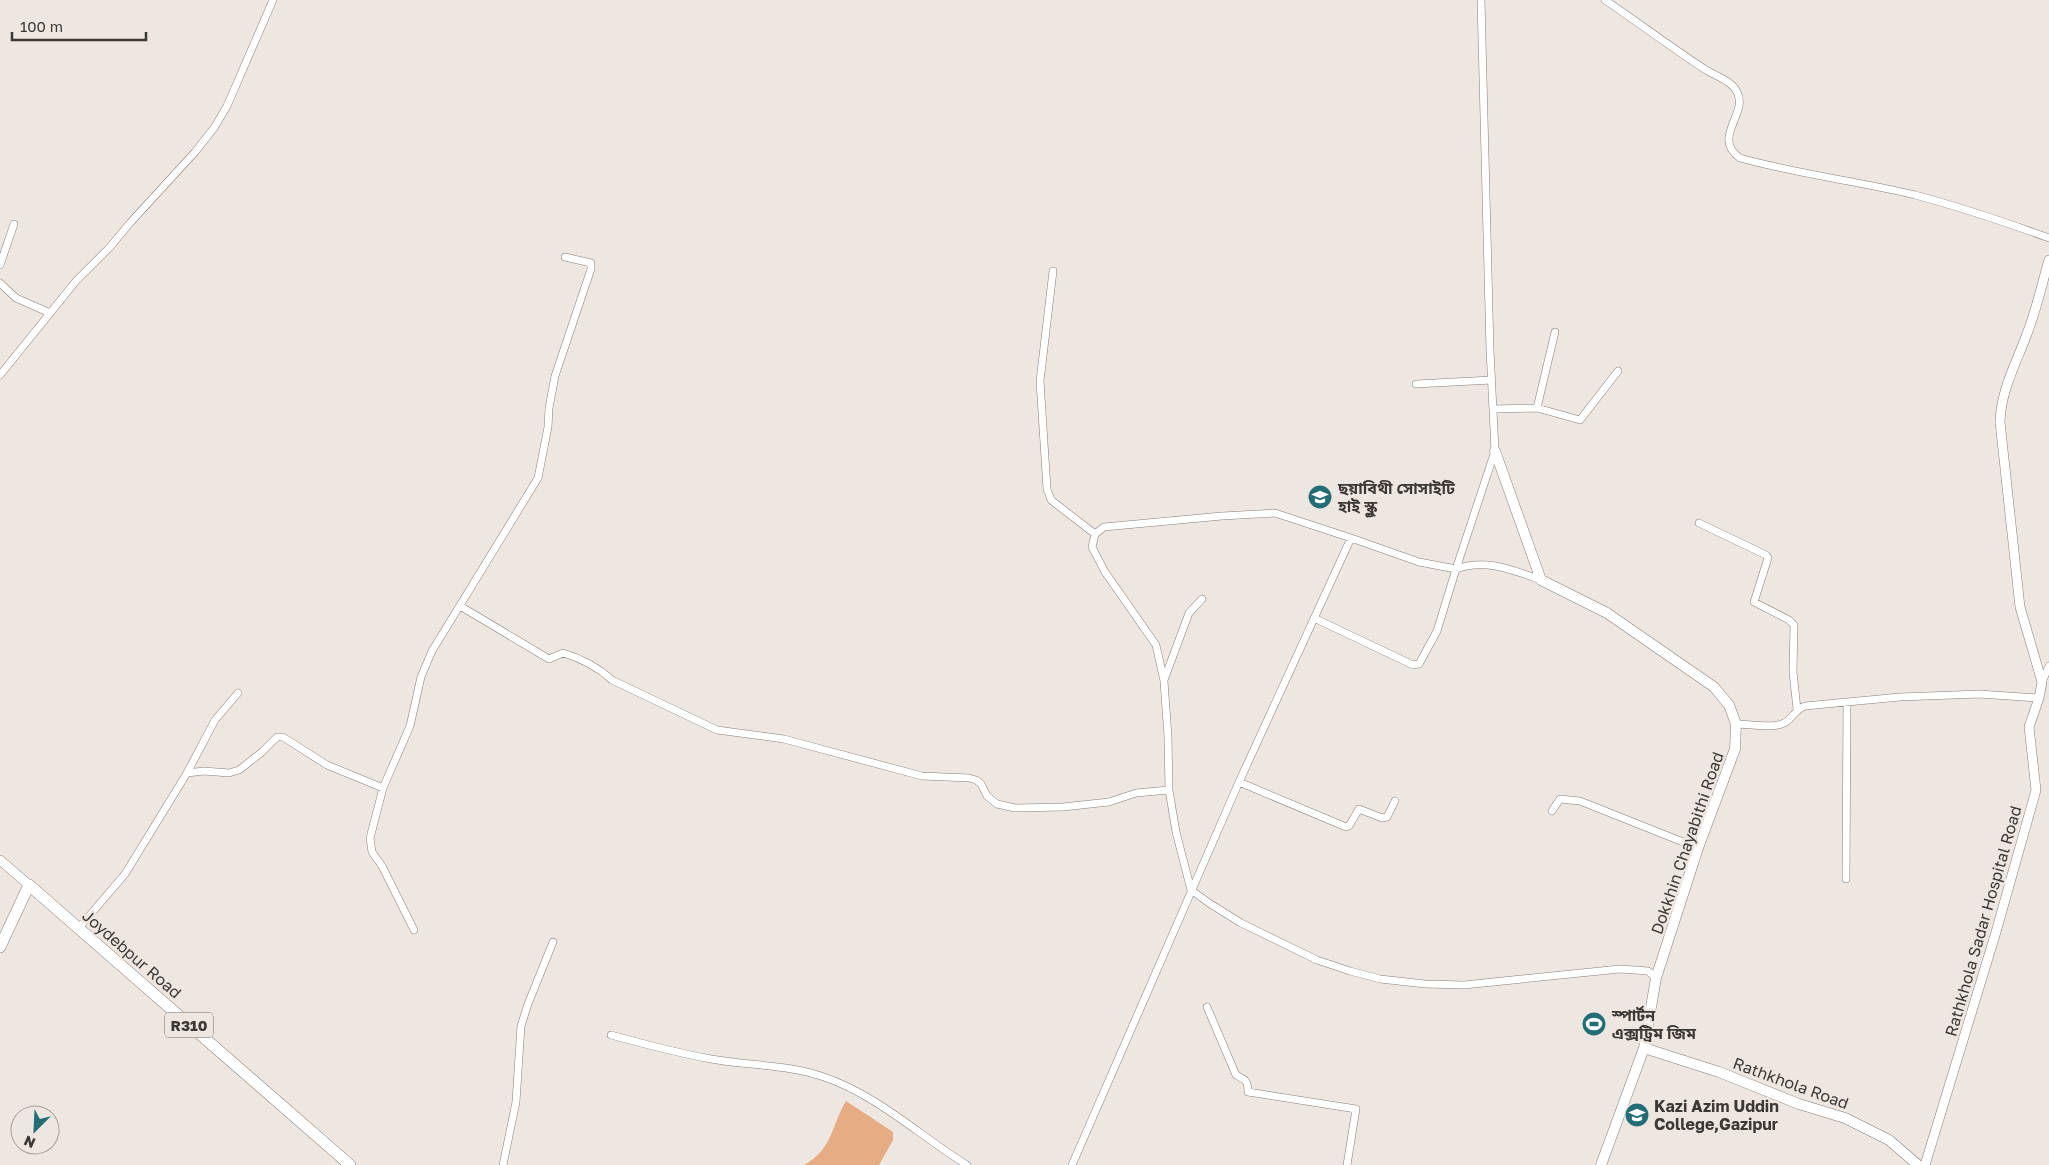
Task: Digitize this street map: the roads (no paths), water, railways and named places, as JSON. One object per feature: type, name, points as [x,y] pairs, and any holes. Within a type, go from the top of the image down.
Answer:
[{"type":"main road","points":[[1495,451],[1541,580]]},
{"type":"main road","name":"Dokkhin Chayabithi Road","points":[[1541,580],[1607,613],[1714,687],[1729,706],[1736,724],[1735,749],[1698,848],[1656,978],[1644,1048],[1601,1165]]},
{"type":"main road","points":[[0,947],[29,886]]},
{"type":"main road","name":"Joydebpur Road","points":[[29,886],[350,1165]]},
{"type":"main road","name":"Rathkhola Road","points":[[1644,1048],[1719,1072],[1799,1104],[1845,1118],[1889,1140],[1918,1165]]},
{"type":"street","points":[[0,375],[76,281],[110,247],[214,128],[227,106],[273,0]]},
{"type":"street","points":[[1314,618],[1413,665],[1418,664],[1437,630],[1495,451],[1481,0]]},
{"type":"street","points":[[1605,0],[1708,71],[1726,81],[1737,92],[1740,101],[1729,135],[1728,145],[1732,153],[1740,158],[1914,195],[1988,216],[2049,238]]},
{"type":"street","points":[[0,264],[14,224]]},
{"type":"street","points":[[414,930],[382,866],[372,852],[370,838],[383,788],[410,726],[421,677],[432,650],[538,478],[555,376],[591,269],[591,263],[565,257]]},
{"type":"street","points":[[2042,682],[2020,607],[2000,422],[2001,406],[2006,384],[2029,330],[2049,260]]},
{"type":"street","points":[[1053,271],[1040,381],[1047,489],[1051,500],[1094,534]]},
{"type":"street","points":[[0,283],[16,298],[50,313]]},
{"type":"street","points":[[1537,408],[1555,332]]},
{"type":"street","points":[[1493,409],[1537,408],[1580,420],[1618,371]]},
{"type":"street","points":[[1416,384],[1492,380]]},
{"type":"street","points":[[1541,580],[1505,568],[1482,564],[1468,564],[1456,568],[1419,562],[1275,514],[1222,516],[1104,526],[1094,534],[1092,547],[1105,572],[1156,645],[1164,681],[1169,790],[1176,832],[1191,890],[1241,922],[1317,960],[1350,972],[1380,979],[1425,984],[1464,985],[1620,969],[1648,971],[1656,978]]},
{"type":"street","points":[[1699,523],[1766,555],[1768,558],[1754,602],[1789,620],[1794,625],[1793,672],[1797,709]]},
{"type":"street","points":[[1072,1165],[1239,782],[1351,538]]},
{"type":"street","points":[[1164,681],[1189,613],[1202,598]]},
{"type":"street","points":[[460,606],[549,660],[563,653],[572,655],[612,680],[717,730],[784,739],[922,776],[969,778],[981,784],[986,796],[997,804],[1015,808],[1063,807],[1108,802],[1136,793],[1169,790]]},
{"type":"street","points":[[2042,682],[2049,666]]},
{"type":"street","name":"Rathkhola Sadar Hospital Road","points":[[1925,1165],[1991,950],[2036,790],[2029,727],[2039,698],[2042,682]]},
{"type":"street","points":[[78,929],[125,874],[187,773],[215,720],[238,693]]},
{"type":"street","points":[[1736,724],[1776,726],[1785,723],[1797,709],[1805,706],[1847,702],[1980,694],[2039,698]]},
{"type":"street","points":[[1846,879],[1847,702]]},
{"type":"street","points":[[187,773],[204,771],[230,773],[239,770],[262,752],[277,736],[327,765],[383,788]]},
{"type":"street","points":[[1239,782],[1346,827],[1352,824],[1359,809],[1382,818],[1387,818],[1395,801]]},
{"type":"street","points":[[1552,811],[1560,799],[1580,801],[1698,848]]},
{"type":"street","points":[[0,860],[29,886]]},
{"type":"street","points":[[503,1165],[516,1102],[521,1026],[553,942]]},
{"type":"street","points":[[1207,1007],[1236,1075],[1243,1077],[1247,1084],[1248,1092],[1356,1109],[1347,1165]]},
{"type":"street","points":[[611,1035],[713,1060],[778,1065],[823,1076],[856,1090],[967,1165]]},
{"type":"place","name":"ছয়াবিথী সোসাইটি হাই স্কুল","points":[[1320,497]]},
{"type":"place","name":"স্পার্টন এক্সট্রিম জিম","points":[[1594,1024]]},
{"type":"place","name":"Kazi Azim Uddin College,Gazipur","points":[[1637,1115]]}]
